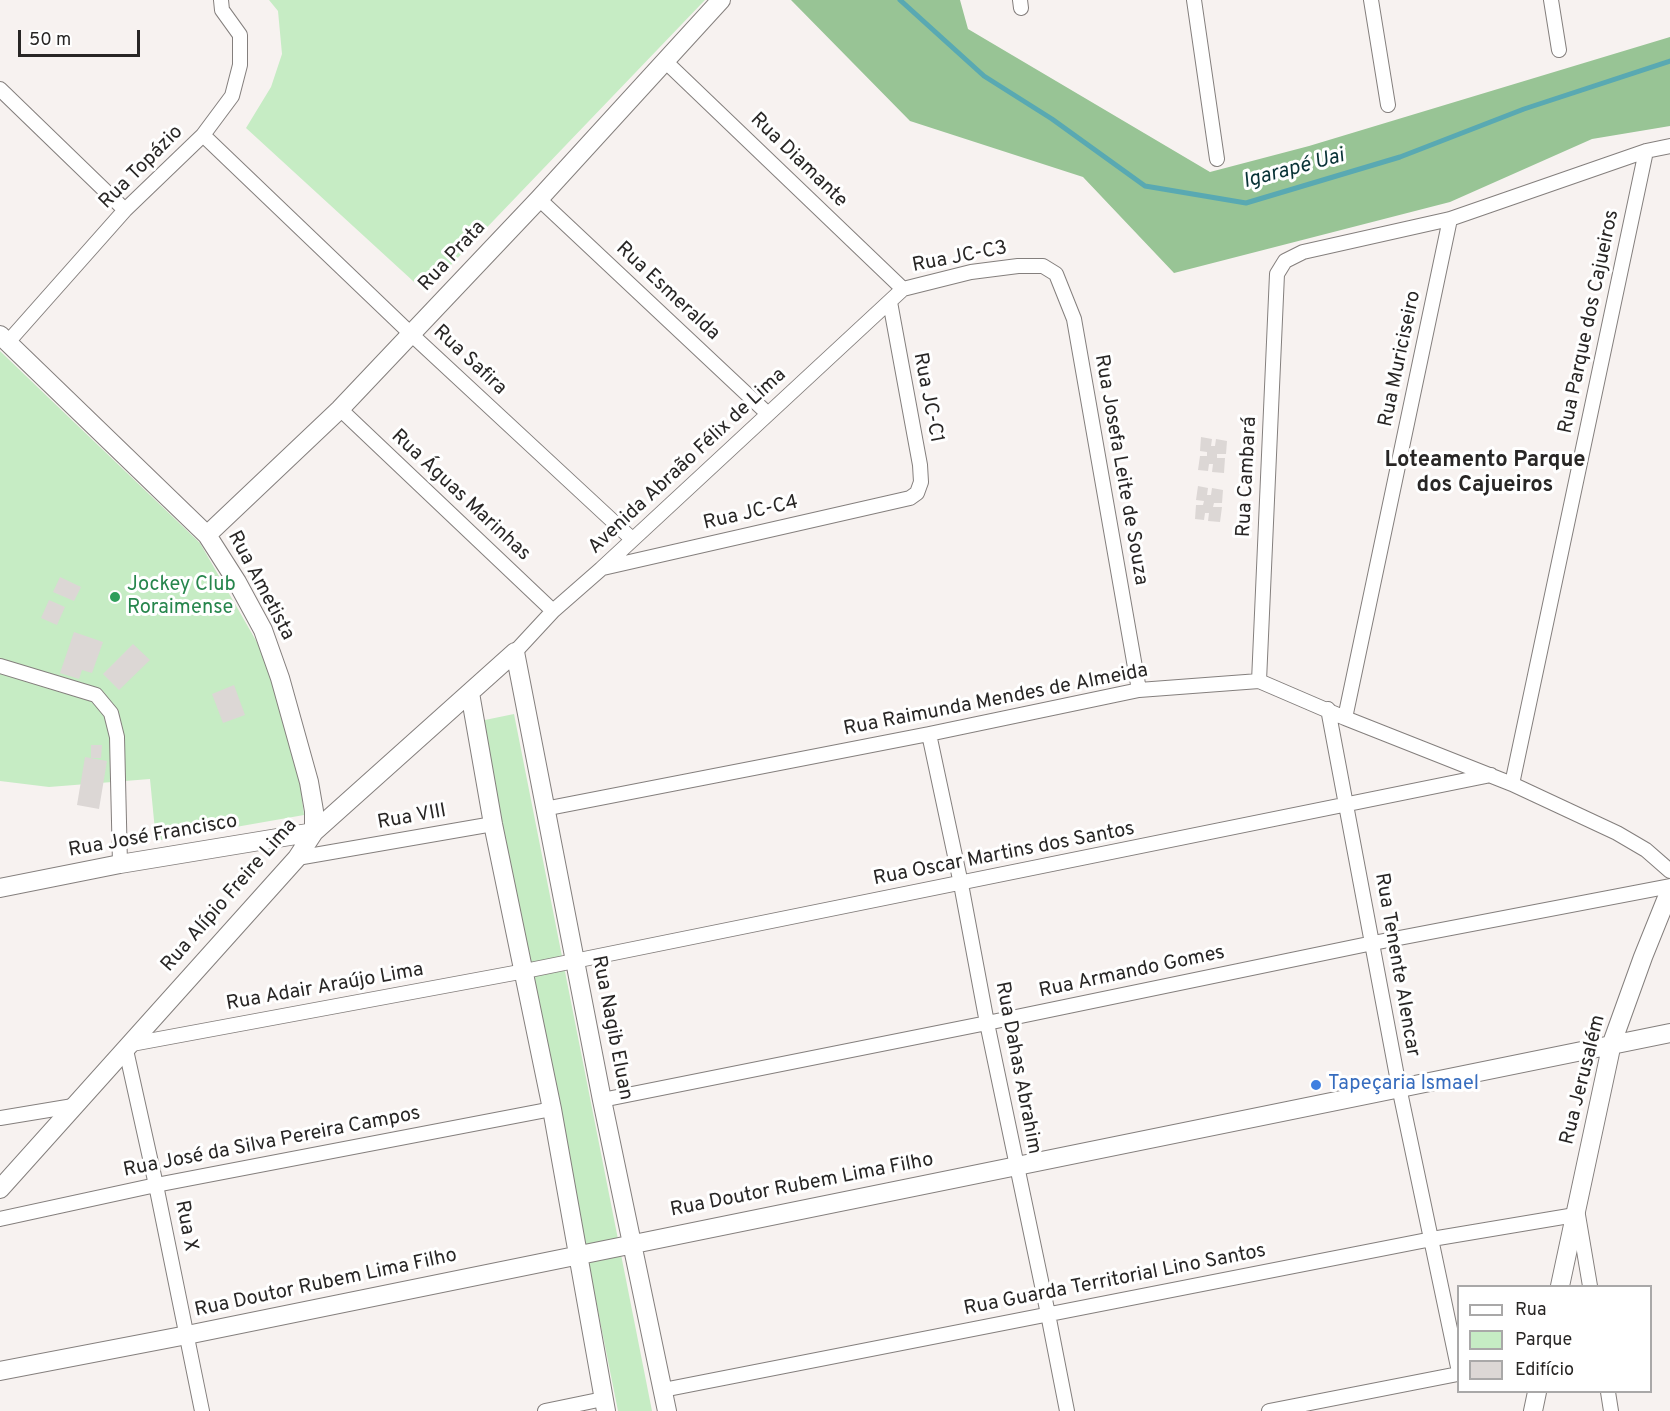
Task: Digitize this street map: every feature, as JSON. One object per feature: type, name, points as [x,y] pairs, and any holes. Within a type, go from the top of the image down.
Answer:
[{"type":"street","name":"Rua Prata","points":[[207,535],[340,409],[539,199],[721,0]]},
{"type":"street","points":[[1194,0],[1217,159]]},
{"type":"street","points":[[1371,0],[1388,105]]},
{"type":"street","points":[[1551,0],[1559,50]]},
{"type":"street","name":"Rua Topázio","points":[[4,339],[125,210],[203,135],[232,96],[240,64],[240,35],[219,3]]},
{"type":"street","name":"Rua Diamante","points":[[666,62],[903,289]]},
{"type":"street","points":[[0,89],[125,210]]},
{"type":"street","name":"Rua Safira","points":[[203,135],[411,334],[632,539]]},
{"type":"street","points":[[1450,219],[1646,151],[1670,146]]},
{"type":"street","name":"Rua Parque dos Cajueiros","points":[[1512,784],[1646,151]]},
{"type":"street","name":"Rua Esmeralda","points":[[539,199],[767,413]]},
{"type":"street","name":"Rua Cambará","points":[[1258,681],[1277,274],[1286,261],[1303,252],[1450,219]]},
{"type":"street","name":"Rua Muriciseiro","points":[[1345,718],[1450,219]]},
{"type":"street","name":"Rua JC-C3","points":[[890,302],[903,289],[971,272],[1018,266],[1043,266]]},
{"type":"street","name":"Rua Josefa Leite de Souza","points":[[1043,266],[1056,274],[1074,319],[1139,690]]},
{"type":"street","name":"Avenida Abraão Félix de Lima","points":[[515,652],[553,611],[890,302]]},
{"type":"street","name":"Rua JC-C1","points":[[890,302],[920,465],[921,482],[916,493],[910,498]]},
{"type":"street","name":"Rua Ametista","points":[[4,339],[207,535],[237,582],[263,630],[280,678],[309,782],[314,811],[314,832]]},
{"type":"street","name":"Rua Águas Marinhas","points":[[340,409],[553,611]]},
{"type":"street","name":"Rua JC-C4","points":[[601,569],[910,498]]},
{"type":"street","name":"Rua Alípio Freire Lima","points":[[0,1188],[297,858],[314,832],[515,652]]},
{"type":"street","name":"Rua Nagib Eluan","points":[[515,652],[602,1100],[667,1411]]},
{"type":"street","points":[[0,666],[96,695],[111,713],[117,737],[120,864]]},
{"type":"street","name":"Rua Raimunda Mendes de Almeida","points":[[544,809],[929,734],[1139,690],[1258,681],[1512,784],[1617,833],[1646,850],[1670,871]]},
{"type":"street","points":[[470,693],[493,824],[552,1109],[604,1405],[545,1411]]},
{"type":"street","name":"Rua Tenente Alencar","points":[[1328,709],[1399,1087],[1457,1362]]},
{"type":"street","name":"Rua Dahas Abrahim","points":[[929,734],[1066,1411]]},
{"type":"street","name":"Rua Oscar Martins dos Santos","points":[[525,971],[1491,776]]},
{"type":"street","name":"Rua VIII","points":[[297,858],[493,824]]},
{"type":"street","points":[[314,832],[314,843],[318,847],[338,851]]},
{"type":"street","name":"Rua José Francisco","points":[[0,888],[120,864],[314,832]]},
{"type":"street","name":"Rua Armando Gomes","points":[[602,1100],[1373,943],[1670,888]]},
{"type":"street","name":"Rua Jerusalém","points":[[1560,1285],[1612,1043],[1670,888]]},
{"type":"street","name":"Rua Adair Araújo Lima","points":[[129,1047],[525,971]]},
{"type":"street","name":"Rua Doutor Rubem Lima Filho","points":[[0,1371],[187,1335],[1670,1033]]},
{"type":"street","name":"Rua X","points":[[129,1047],[202,1411]]},
{"type":"street","points":[[0,1118],[73,1106]]},
{"type":"street","name":"Rua José da Silva Pereira Campos","points":[[0,1219],[156,1185],[552,1109]]},
{"type":"street","points":[[1576,1212],[1590,1285]]},
{"type":"street","name":"Rua Guarda Territorial Lino Santos","points":[[663,1390],[1576,1212]]},
{"type":"street","points":[[1269,1411],[1457,1374]]},
{"type":"street","points":[[1533,1411],[1537,1393]]},
{"type":"street","points":[[1608,1393],[1611,1411]]},
{"type":"green space","points":[[269,0],[705,0],[425,292],[246,128],[271,87],[282,54],[278,11]]},
{"type":"green space","points":[[791,0],[960,0],[968,29],[1210,172],[1309,146],[1670,37],[1670,126],[1592,139],[1450,202],[1174,273],[1083,177],[910,121]]},
{"type":"green space","name":"Jockey Club Roraimense","points":[[0,351],[200,543],[262,651],[298,766],[304,815],[156,841],[150,779],[49,787],[0,781]]},
{"type":"green space","points":[[514,714],[652,1411],[618,1411],[480,721]]},
{"type":"building","points":[[1201,437],[1212,439],[1211,446],[1215,446],[1216,439],[1227,441],[1226,454],[1217,454],[1217,458],[1225,458],[1224,473],[1212,472],[1213,464],[1209,464],[1208,471],[1198,470],[1200,456],[1207,456],[1207,452],[1200,451]]},
{"type":"building","points":[[1198,486],[1208,488],[1207,495],[1211,495],[1212,488],[1223,490],[1222,503],[1214,503],[1213,507],[1222,507],[1220,522],[1208,521],[1209,513],[1205,513],[1204,520],[1195,519],[1196,505],[1203,505],[1204,501],[1196,500]]},
{"type":"building","points":[[60,577],[81,587],[74,601],[53,592]]},
{"type":"building","points":[[49,600],[65,607],[57,625],[41,618]]},
{"type":"building","points":[[74,632],[103,642],[92,673],[82,670],[79,679],[60,673]]},
{"type":"building","points":[[133,644],[150,660],[119,690],[103,674]]},
{"type":"building","points":[[234,685],[245,715],[223,723],[212,694]]},
{"type":"building","points":[[91,745],[102,745],[101,758],[91,758]]},
{"type":"building","points":[[85,757],[107,761],[99,809],[77,805]]},
{"type":"waterway","name":"Igarapé Uai","points":[[900,0],[984,76],[1052,119],[1145,186],[1246,203],[1400,157],[1524,109],[1670,61]]},
{"type":"place","name":"Jockey Club Roraimense","points":[[115,597]]},
{"type":"place","name":"Tapeçaria Ismael","points":[[1316,1085]]},
{"type":"district","name":"Loteamento Parque dos Cajueiros","points":[[1485,474]]}]
